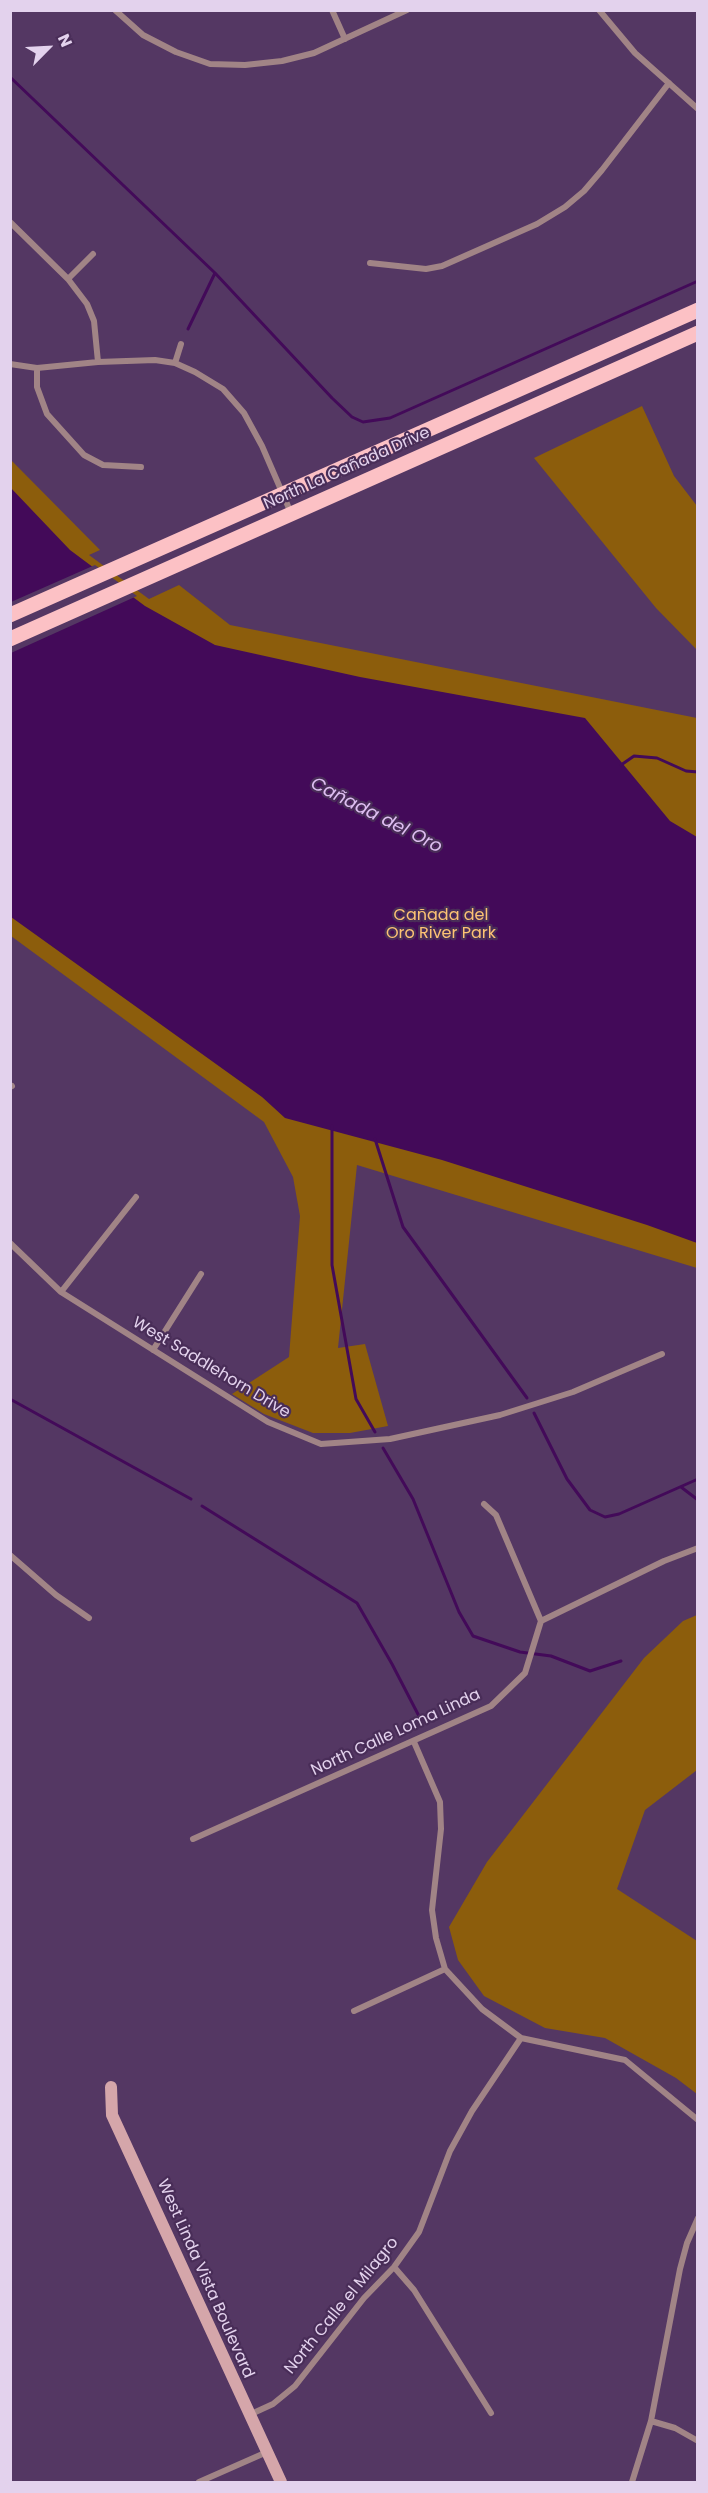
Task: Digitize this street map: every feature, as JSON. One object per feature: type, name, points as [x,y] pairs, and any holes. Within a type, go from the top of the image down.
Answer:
[{"type":"main road","name":"North La Cañada Drive","points":[[10,615],[698,310]]},
{"type":"main road","name":"North La Cañada Drive","points":[[10,639],[698,333]]},
{"type":"street","points":[[115,10],[143,35],[176,52],[210,63],[245,66],[282,61],[314,53],[406,10]]},
{"type":"street","points":[[332,10],[345,39]]},
{"type":"street","points":[[599,10],[635,53],[698,109]]},
{"type":"street","points":[[370,263],[405,268],[442,266],[537,224],[565,207],[584,191],[669,83]]},
{"type":"street","points":[[10,222],[81,294],[91,312],[98,362]]},
{"type":"street","points":[[68,279],[93,254]]},
{"type":"street","points":[[175,363],[181,344]]},
{"type":"street","points":[[10,364],[36,368],[136,360],[175,363],[210,380],[234,400],[252,426],[292,514]]},
{"type":"street","points":[[36,368],[37,387],[47,414],[84,454],[103,465],[141,467]]},
{"type":"street","points":[[62,1292],[136,1197]]},
{"type":"street","name":"West Saddlehorn Drive","points":[[10,1243],[62,1292],[268,1422],[321,1444],[390,1439],[500,1415],[573,1392],[662,1354]]},
{"type":"street","points":[[153,1350],[201,1274]]},
{"type":"street","points":[[484,1504],[496,1515],[541,1621],[681,1553],[698,1548]]},
{"type":"street","points":[[10,1555],[88,1618]]},
{"type":"street","name":"North Calle Loma Linda","points":[[193,1839],[491,1706],[525,1673],[541,1621]]},
{"type":"street","points":[[414,1742],[440,1802],[441,1829],[432,1910],[436,1938],[445,1969],[482,2009],[521,2038],[625,2060],[698,2120]]},
{"type":"street","points":[[354,2011],[445,1969]]},
{"type":"street","name":"North Calle el Milagro","points":[[249,2416],[273,2404],[295,2386],[364,2298],[394,2267],[419,2232],[450,2151],[478,2103],[521,2038]]},
{"type":"street","name":"West Linda Vista Boulevard","points":[[111,2087],[112,2115],[281,2482]]},
{"type":"street","points":[[632,2482],[651,2421],[680,2270],[687,2243],[698,2218]]},
{"type":"street","points":[[394,2267],[414,2290],[491,2413]]},
{"type":"street","points":[[651,2421],[675,2428],[698,2440]]},
{"type":"street","points":[[199,2482],[267,2452]]},
{"type":"green space","points":[[642,406],[674,476],[697,506],[697,650],[656,608],[534,458]]},
{"type":"green space","name":"Cañada del Oro River Park","points":[[11,460],[100,550],[89,555],[149,599],[179,585],[230,625],[697,718],[697,1268],[357,1165],[338,1348],[365,1344],[388,1426],[350,1433],[313,1433],[264,1414],[232,1394],[289,1357],[300,1216],[293,1177],[264,1122],[11,936]]},
{"type":"green space","points":[[697,1615],[697,1770],[645,1810],[617,1889],[697,1941],[697,2094],[676,2078],[605,2038],[545,2028],[484,1996],[458,1960],[449,1927],[487,1862],[644,1658],[683,1621]]},
{"type":"water","name":"Cañada del Oro River Park","points":[[10,487],[70,550],[145,606],[215,645],[360,677],[585,718],[670,821],[697,837],[697,1243],[442,1160],[285,1118],[262,1097],[11,917]]},
{"type":"pier","points":[[95,565],[137,596],[11,653],[11,602]]},
{"type":"waterway","points":[[10,77],[215,273],[332,398],[352,417],[363,422],[390,418],[698,281]]},
{"type":"waterway","points":[[188,329],[215,273]]},
{"type":"waterway","points":[[621,765],[634,756],[657,758],[686,771],[698,772]]},
{"type":"waterway","points":[[332,1126],[332,1265],[356,1399],[375,1432]]},
{"type":"waterway","points":[[375,1139],[403,1227],[527,1398]]},
{"type":"waterway","points":[[10,1399],[191,1499]]},
{"type":"waterway","points":[[534,1413],[567,1479],[590,1510],[605,1517],[619,1514],[698,1479]]},
{"type":"waterway","points":[[383,1448],[413,1499],[459,1612],[473,1636],[520,1652],[551,1656],[590,1671],[621,1661]]},
{"type":"waterway","points":[[681,1487],[698,1500]]},
{"type":"waterway","points":[[202,1506],[357,1603],[421,1720]]},
{"type":"water label","name":"Cañada del Oro","points":[[376,816]]}]
